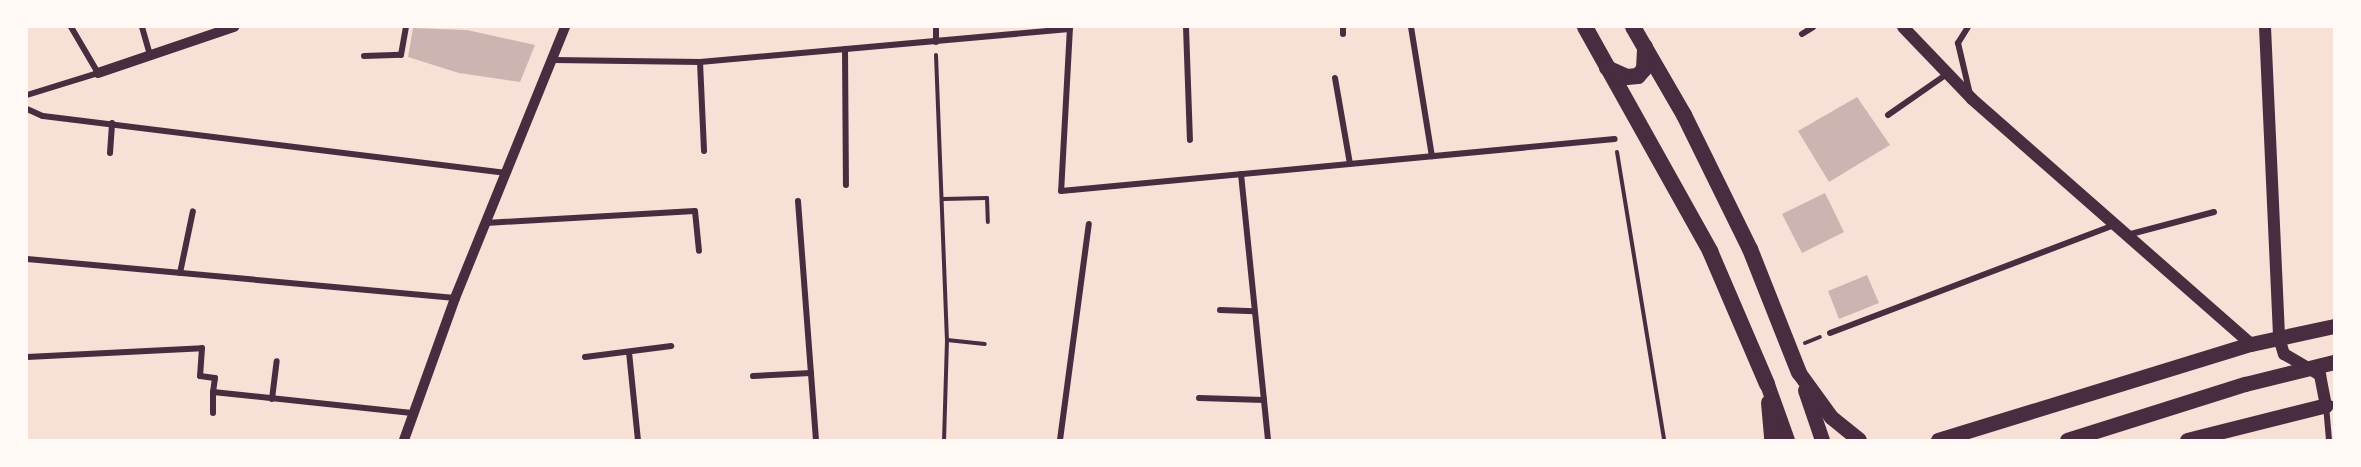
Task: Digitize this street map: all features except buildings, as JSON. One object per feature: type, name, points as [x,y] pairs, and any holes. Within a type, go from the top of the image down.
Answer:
[{"type":"highway","points":[[1585,27],[1710,251],[1767,384]]},
{"type":"highway","points":[[1633,27],[1750,249],[1799,373]]},
{"type":"highway","points":[[1607,68],[1627,77],[1638,76],[1644,69],[1645,47]]},
{"type":"main road","points":[[1903,27],[1972,99],[2112,226],[2251,344]]},
{"type":"main road","points":[[2187,440],[2330,404],[2320,375],[2284,354],[2279,338],[2265,27]]},
{"type":"main road","points":[[1938,440],[2251,344],[2334,326]]},
{"type":"main road","points":[[2067,440],[2245,384],[2334,362]]},
{"type":"main road","points":[[1799,373],[1822,440]]},
{"type":"main road","points":[[1799,373],[1831,417],[1858,440]]},
{"type":"main road","points":[[1767,384],[1771,440]]},
{"type":"main road","points":[[1767,384],[1787,440]]},
{"type":"street","points":[[71,27],[98,73]]},
{"type":"street","points":[[142,27],[150,55]]},
{"type":"street","points":[[27,94],[98,73],[234,27]]},
{"type":"street","points":[[364,56],[401,55],[406,27]]},
{"type":"street","points":[[404,440],[455,298],[504,173],[554,60],[566,27]]},
{"type":"street","points":[[936,27],[936,42]]},
{"type":"street","points":[[1186,27],[1190,140]]},
{"type":"street","points":[[1412,27],[1432,156]]},
{"type":"street","points":[[1802,34],[1813,27]]},
{"type":"street","points":[[1968,27],[1958,43],[1972,99]]},
{"type":"street","points":[[554,60],[700,62],[1070,28],[1061,191],[1615,139]]},
{"type":"street","points":[[845,49],[846,185]]},
{"type":"street","points":[[700,62],[704,151]]},
{"type":"street","points":[[1888,115],[1947,74]]},
{"type":"street","points":[[1335,78],[1350,164]]},
{"type":"street","points":[[27,109],[43,116],[504,173]]},
{"type":"street","points":[[110,153],[112,123]]},
{"type":"street","points":[[1240,174],[1268,440]]},
{"type":"street","points":[[798,201],[816,440]]},
{"type":"street","points":[[180,273],[193,211]]},
{"type":"street","points":[[486,223],[695,211],[699,251]]},
{"type":"street","points":[[2124,236],[2214,212]]},
{"type":"street","points":[[1060,440],[1089,224]]},
{"type":"street","points":[[1830,333],[2112,226]]},
{"type":"street","points":[[27,259],[455,298]]},
{"type":"street","points":[[1220,310],[1254,310]]},
{"type":"street","points":[[585,357],[671,346]]},
{"type":"street","points":[[27,357],[202,348],[200,376],[215,378],[213,413]]},
{"type":"street","points":[[629,352],[639,440]]},
{"type":"street","points":[[272,399],[277,361]]},
{"type":"street","points":[[753,376],[811,373]]},
{"type":"street","points":[[213,392],[412,413]]},
{"type":"street","points":[[1199,398],[1264,400]]},
{"type":"street","points":[[2329,440],[2330,404]]},
{"type":"path","points":[[936,42],[947,340],[944,440]]},
{"type":"path","points":[[1615,139],[1664,440]]},
{"type":"path","points":[[943,199],[987,198],[988,222]]},
{"type":"path","points":[[1790,349],[1830,333]]},
{"type":"path","points":[[947,340],[985,344]]}]
